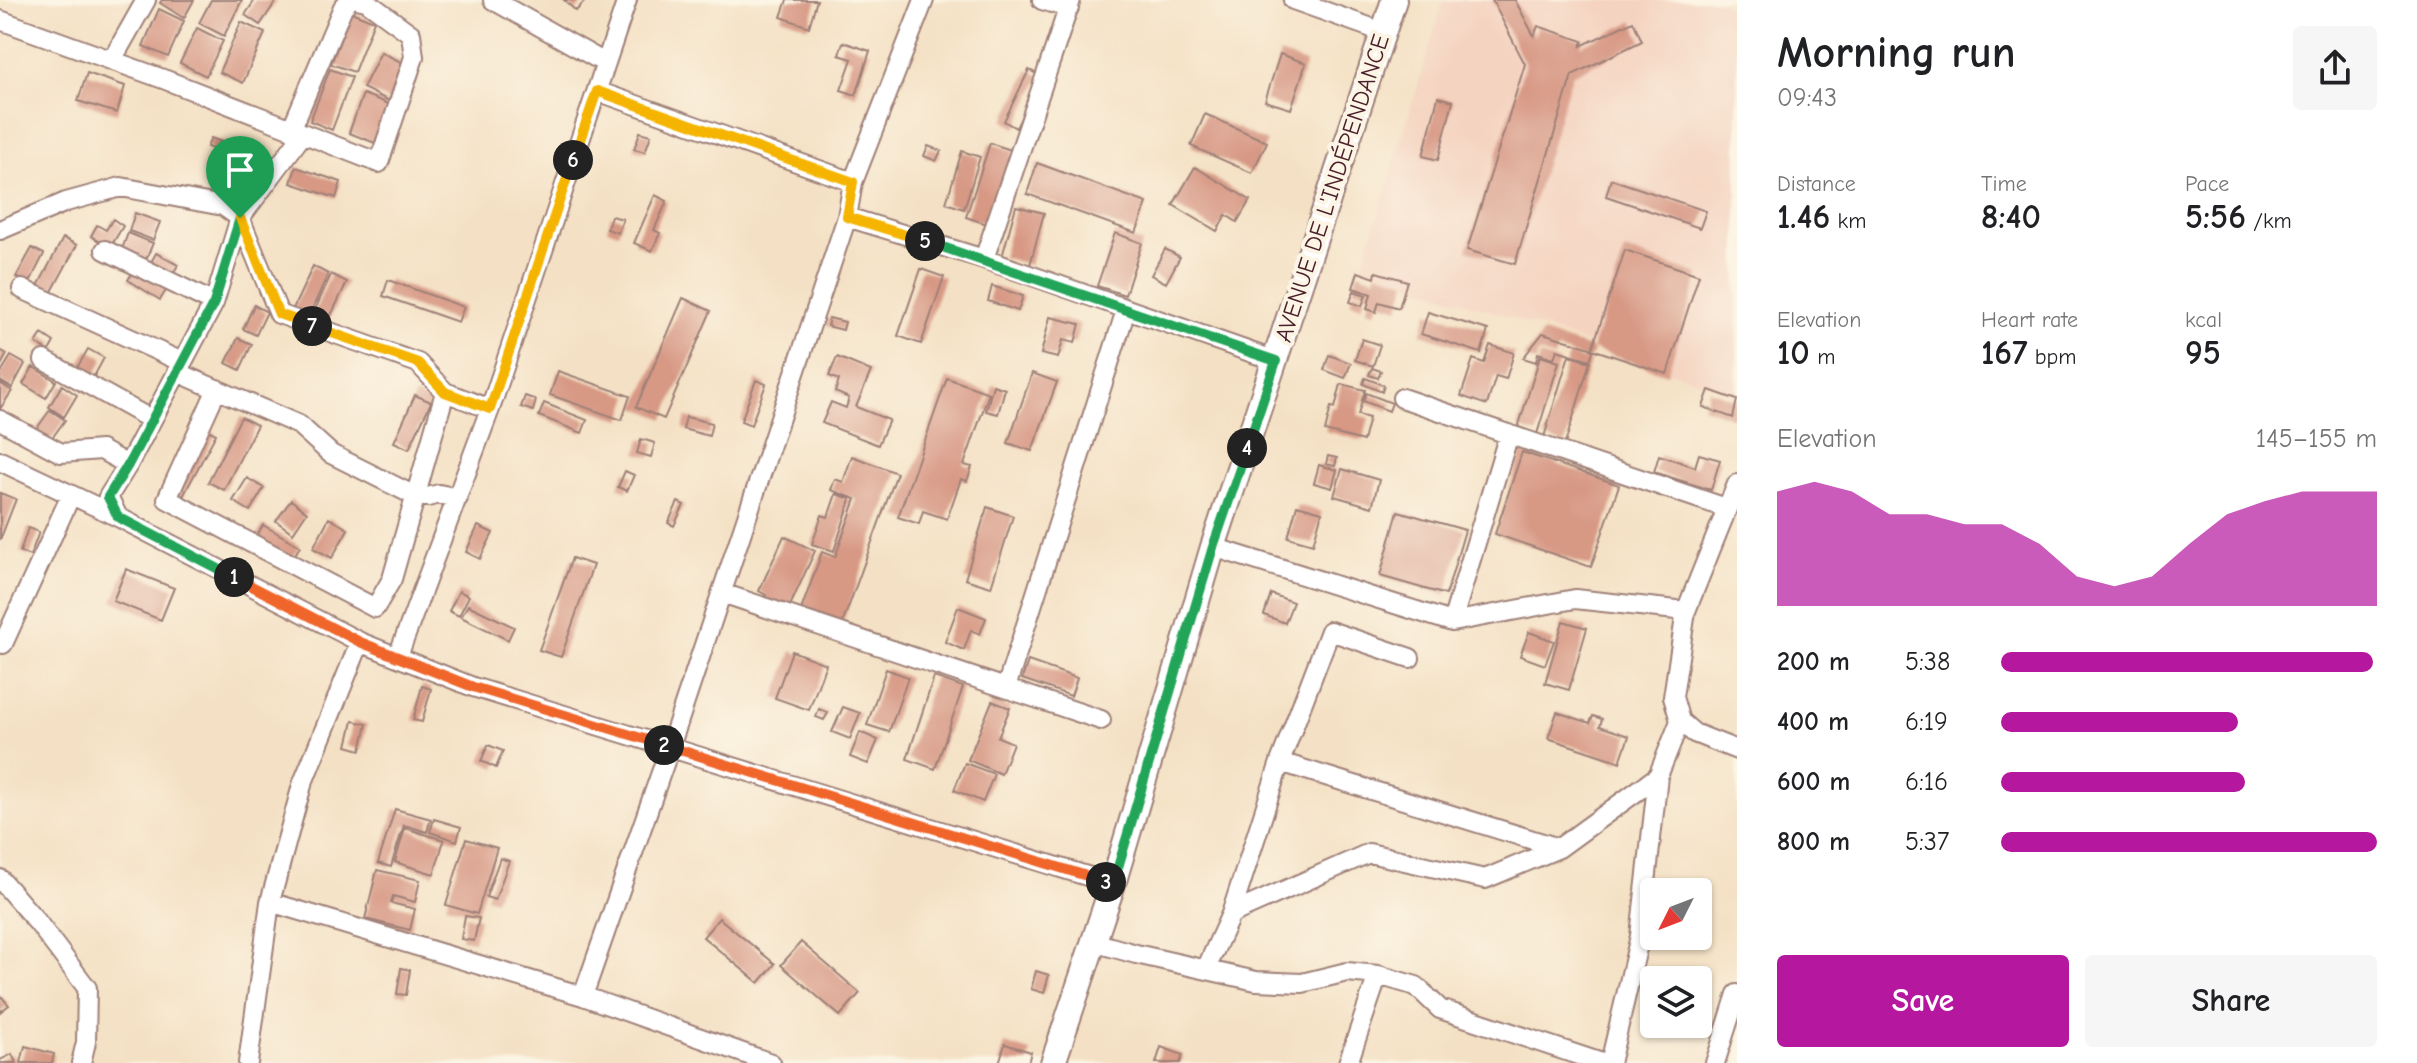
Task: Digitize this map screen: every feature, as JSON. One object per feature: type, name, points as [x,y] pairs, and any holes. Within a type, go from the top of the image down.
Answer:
[{"type":"main road","name":"AVENUE DE L'INDÉPENDANCE","points":[[1053,1063],[1113,884],[1213,547],[1394,0]]},
{"type":"street","points":[[112,60],[146,0]]},
{"type":"street","points":[[118,517],[108,497],[214,303],[240,218],[297,132],[343,7],[350,0]]},
{"type":"street","points":[[0,20],[379,163],[414,57],[411,34],[361,0]]},
{"type":"street","points":[[493,0],[605,63]]},
{"type":"street","points":[[398,656],[490,409],[627,0]]},
{"type":"street","points":[[583,996],[670,747],[847,217],[853,182],[924,0]]},
{"type":"street","points":[[984,259],[1070,4],[1042,0]]},
{"type":"street","points":[[1293,0],[1383,32]]},
{"type":"street","points":[[597,91],[853,182]]},
{"type":"street","points":[[0,230],[66,202],[128,187],[163,197],[223,206],[240,218],[279,314],[418,363],[445,392],[490,409]]},
{"type":"street","points":[[847,217],[984,259],[1276,361]]},
{"type":"street","points":[[105,250],[214,303]]},
{"type":"street","points":[[22,289],[180,367],[217,389],[299,425],[331,454],[417,497],[439,494],[458,498]]},
{"type":"street","points":[[1006,688],[1126,310]]},
{"type":"street","points":[[44,360],[152,420]]},
{"type":"street","points":[[217,389],[167,499],[375,608],[392,579],[445,392]]},
{"type":"street","points":[[1402,398],[1726,508]]},
{"type":"street","points":[[0,420],[61,453],[101,450],[128,465]]},
{"type":"street","points":[[1452,622],[1509,434]]},
{"type":"street","points":[[0,461],[118,517],[360,642],[473,687],[1113,884]]},
{"type":"street","points":[[1737,484],[1686,611],[1673,697],[1680,721],[1694,733],[1737,750]]},
{"type":"street","points":[[0,643],[3,644],[71,495]]},
{"type":"street","points":[[1213,547],[1452,622],[1575,599],[1686,611]]},
{"type":"street","points":[[722,593],[1101,720]]},
{"type":"street","points":[[1206,969],[1231,914],[1280,762],[1330,631],[1410,658]]},
{"type":"street","points":[[248,1063],[270,902],[302,785],[360,642]]},
{"type":"street","points":[[1610,1063],[1640,936],[1658,776],[1680,721]]},
{"type":"street","points":[[1280,762],[1559,848]]},
{"type":"street","points":[[1231,914],[1369,853],[1485,879],[1559,848],[1658,776]]},
{"type":"street","points":[[0,879],[87,988],[86,1042],[81,1063]]},
{"type":"street","points":[[270,902],[583,996],[771,1063]]},
{"type":"street","points":[[1093,942],[1256,981],[1302,983],[1347,972],[1378,975],[1416,986],[1440,1009],[1602,1063]]},
{"type":"street","points":[[1348,1063],[1378,975]]},
{"type":"street","points":[[1715,1063],[1737,994]]},
{"type":"shaded area","points":[[1444,0],[1715,0],[1737,10],[1737,394],[1362,267]]},
{"type":"building","points":[[162,0],[194,0],[184,18],[160,3]]},
{"type":"building","points":[[211,0],[242,0],[224,36],[199,23]]},
{"type":"building","points":[[255,0],[277,0],[260,25],[245,15]]},
{"type":"building","points":[[564,0],[586,0],[576,11]]},
{"type":"building","points":[[787,0],[817,0],[809,27],[781,17]]},
{"type":"building","points":[[1492,0],[1515,0],[1534,36],[1538,26],[1583,41],[1581,46],[1633,21],[1642,41],[1572,75],[1515,264],[1467,250],[1525,64]]},
{"type":"building","points":[[159,9],[184,21],[168,57],[143,46]]},
{"type":"building","points":[[351,12],[374,21],[354,72],[331,64]]},
{"type":"building","points":[[241,22],[265,33],[243,83],[219,72]]},
{"type":"building","points":[[197,28],[223,41],[206,76],[180,63]]},
{"type":"building","points":[[843,42],[870,51],[856,95],[841,90],[852,59],[839,55]]},
{"type":"building","points":[[381,52],[409,66],[391,102],[363,88]]},
{"type":"building","points":[[1280,54],[1306,63],[1291,109],[1265,101]]},
{"type":"building","points":[[330,69],[352,77],[332,130],[310,121]]},
{"type":"building","points":[[1029,70],[1041,76],[1016,128],[1004,121]]},
{"type":"building","points":[[87,73],[125,86],[117,113],[78,101]]},
{"type":"building","points":[[363,94],[389,104],[375,143],[349,133]]},
{"type":"building","points":[[1438,97],[1453,101],[1438,160],[1423,156]]},
{"type":"building","points":[[1205,114],[1267,142],[1252,173],[1191,146]]},
{"type":"building","points":[[640,132],[651,135],[645,152],[634,149]]},
{"type":"building","points":[[211,138],[270,161],[266,170],[207,147]]},
{"type":"building","points":[[990,143],[1014,151],[990,225],[966,217]]},
{"type":"building","points":[[928,146],[941,151],[936,161],[924,156]]},
{"type":"building","points":[[962,151],[980,157],[964,209],[946,203]]},
{"type":"building","points":[[1037,163],[1147,203],[1136,233],[1027,194]]},
{"type":"building","points":[[296,167],[341,182],[336,198],[291,183]]},
{"type":"building","points":[[1195,167],[1250,200],[1237,222],[1226,215],[1217,231],[1173,205]]},
{"type":"building","points":[[1611,179],[1706,211],[1700,228],[1606,196]]},
{"type":"building","points":[[655,195],[667,201],[654,230],[660,233],[652,251],[634,243]]},
{"type":"building","points":[[1016,206],[1044,213],[1030,265],[1002,257]]},
{"type":"building","points":[[135,213],[160,222],[153,240],[129,231]]},
{"type":"building","points":[[611,216],[623,219],[618,233],[607,229]]},
{"type":"building","points":[[113,219],[123,226],[110,248],[91,236],[97,225],[106,230]]},
{"type":"building","points":[[128,233],[153,243],[145,262],[121,252]]},
{"type":"building","points":[[1115,233],[1142,243],[1125,295],[1097,286]]},
{"type":"building","points":[[63,238],[77,245],[49,297],[36,290]]},
{"type":"building","points":[[32,248],[44,254],[29,284],[16,277]]},
{"type":"building","points":[[1165,249],[1180,257],[1166,283],[1151,275]]},
{"type":"building","points":[[1625,250],[1699,275],[1667,374],[1592,349]]},
{"type":"building","points":[[156,253],[178,265],[172,276],[150,264]]},
{"type":"building","points":[[313,266],[328,274],[307,321],[291,313]]},
{"type":"building","points":[[921,269],[944,277],[921,344],[898,336]]},
{"type":"building","points":[[134,270],[167,289],[160,300],[128,280]]},
{"type":"building","points":[[1358,272],[1375,278],[1376,272],[1407,281],[1399,308],[1379,302],[1376,312],[1367,309],[1371,294],[1353,288]]},
{"type":"building","points":[[331,274],[347,282],[325,328],[310,321]]},
{"type":"building","points":[[388,280],[464,307],[458,322],[383,296]]},
{"type":"building","points":[[992,286],[1023,296],[1018,311],[988,301]]},
{"type":"building","points":[[1354,291],[1366,295],[1362,306],[1350,302]]},
{"type":"building","points":[[683,298],[711,311],[664,419],[636,407]]},
{"type":"building","points":[[254,305],[267,312],[256,335],[243,329]]},
{"type":"building","points":[[1428,312],[1488,330],[1481,353],[1421,334]]},
{"type":"building","points":[[1050,317],[1080,324],[1075,343],[1063,340],[1058,358],[1041,354]]},
{"type":"building","points":[[829,318],[845,322],[843,330],[827,326]]},
{"type":"building","points":[[1543,333],[1590,348],[1593,351],[1590,360],[1557,350],[1554,358],[1538,353],[1536,362],[1523,358]]},
{"type":"building","points":[[42,334],[54,342],[49,351],[36,343]]},
{"type":"building","points":[[238,338],[252,344],[240,370],[226,363]]},
{"type":"building","points":[[1362,339],[1380,345],[1373,366],[1355,360]]},
{"type":"building","points":[[1490,345],[1514,353],[1506,379],[1496,376],[1487,405],[1461,396],[1473,359],[1484,363]]},
{"type":"building","points":[[88,349],[104,358],[91,382],[74,373]]},
{"type":"building","points":[[0,350],[7,354],[0,367]]},
{"type":"building","points":[[1329,355],[1351,363],[1345,378],[1324,370]]},
{"type":"building","points":[[1569,355],[1590,362],[1565,444],[1544,437]]},
{"type":"building","points":[[11,356],[25,364],[12,388],[0,381],[0,374]]},
{"type":"building","points":[[1540,356],[1559,362],[1537,434],[1518,428]]},
{"type":"building","points":[[837,357],[871,371],[856,407],[889,420],[878,445],[822,423],[831,402],[846,408],[849,398],[835,392],[839,380],[829,376]]},
{"type":"building","points":[[33,367],[56,381],[46,398],[23,384]]},
{"type":"building","points":[[1372,368],[1381,371],[1378,378],[1369,375]]},
{"type":"building","points":[[558,371],[630,396],[622,420],[550,395]]},
{"type":"building","points":[[1032,373],[1057,382],[1032,451],[1008,443]]},
{"type":"building","points":[[947,378],[989,393],[964,465],[972,467],[967,481],[961,479],[947,519],[923,511],[919,524],[898,517]]},
{"type":"building","points":[[1365,378],[1384,385],[1382,392],[1363,384]]},
{"type":"building","points":[[756,380],[766,384],[751,425],[741,421]]},
{"type":"building","points":[[0,383],[12,391],[0,409]]},
{"type":"building","points":[[1341,384],[1365,390],[1358,415],[1369,418],[1363,441],[1325,431]]},
{"type":"building","points":[[62,385],[77,395],[64,417],[49,407]]},
{"type":"building","points":[[993,385],[1005,389],[998,414],[986,411]]},
{"type":"building","points":[[1709,390],[1737,400],[1733,418],[1703,407]]},
{"type":"building","points":[[1366,393],[1392,403],[1389,411],[1363,401]]},
{"type":"building","points":[[415,395],[431,402],[409,449],[394,442]]},
{"type":"building","points":[[525,396],[536,400],[533,411],[521,407]]},
{"type":"building","points":[[544,403],[587,420],[582,433],[539,416]]},
{"type":"building","points":[[50,410],[65,420],[50,441],[35,431]]},
{"type":"building","points":[[241,417],[257,425],[224,490],[208,482]]},
{"type":"building","points":[[686,417],[712,423],[709,436],[683,429]]},
{"type":"building","points":[[204,428],[216,434],[181,500],[170,493]]},
{"type":"building","points":[[641,439],[655,443],[651,457],[637,453]]},
{"type":"building","points":[[1522,452],[1619,485],[1591,567],[1495,534]]},
{"type":"building","points":[[1699,454],[1720,460],[1711,490],[1654,472],[1659,455],[1695,467]]},
{"type":"building","points":[[852,456],[897,473],[840,630],[799,616],[822,552],[835,557],[856,499],[831,490],[835,479],[843,482]]},
{"type":"building","points":[[1328,456],[1337,458],[1335,466],[1326,464]]},
{"type":"building","points":[[1319,465],[1337,470],[1332,488],[1314,483]]},
{"type":"building","points":[[1342,469],[1379,480],[1372,507],[1334,496]]},
{"type":"building","points":[[625,471],[634,475],[627,491],[618,487]]},
{"type":"building","points":[[247,478],[264,488],[250,511],[233,501]]},
{"type":"building","points":[[0,493],[16,499],[0,540]]},
{"type":"building","points":[[836,494],[851,499],[834,551],[812,544],[822,515],[828,517]]},
{"type":"building","points":[[291,500],[307,512],[293,533],[276,521]]},
{"type":"building","points":[[678,502],[684,505],[674,526],[668,523]]},
{"type":"building","points":[[1297,505],[1322,512],[1313,544],[1288,537]]},
{"type":"building","points":[[987,507],[1013,516],[991,587],[965,579]]},
{"type":"building","points":[[1398,511],[1465,530],[1446,595],[1380,576]]},
{"type":"building","points":[[329,518],[348,529],[332,558],[313,548]]},
{"type":"building","points":[[263,525],[300,546],[292,560],[255,539]]},
{"type":"building","points":[[478,526],[493,533],[480,559],[466,552]]},
{"type":"building","points":[[28,528],[39,532],[30,556],[20,552]]},
{"type":"building","points":[[784,536],[815,551],[785,617],[761,606],[766,595],[759,591]]},
{"type":"building","points":[[572,558],[593,565],[561,657],[539,650]]},
{"type":"building","points":[[126,569],[174,588],[161,620],[113,601]]},
{"type":"building","points":[[459,591],[469,596],[459,616],[449,611]]},
{"type":"building","points":[[1271,594],[1293,602],[1285,623],[1264,615]]},
{"type":"building","points":[[468,605],[514,627],[508,640],[461,617]]},
{"type":"building","points":[[958,607],[986,618],[980,634],[971,630],[964,650],[945,642]]},
{"type":"building","points":[[1563,621],[1587,628],[1569,690],[1545,683]]},
{"type":"building","points":[[1529,632],[1554,641],[1545,665],[1520,656]]},
{"type":"building","points":[[792,651],[826,664],[809,710],[775,698]]},
{"type":"building","points":[[1028,661],[1077,678],[1071,696],[1022,679]]},
{"type":"building","points":[[886,669],[908,677],[889,732],[867,725]]},
{"type":"building","points":[[934,677],[963,687],[935,769],[907,759]]},
{"type":"building","points":[[422,686],[431,689],[422,722],[413,720]]},
{"type":"building","points":[[992,701],[1010,708],[998,737],[1013,743],[1001,774],[968,760]]},
{"type":"building","points":[[843,707],[860,713],[850,739],[832,732]]},
{"type":"building","points":[[819,709],[828,713],[824,720],[816,717]]},
{"type":"building","points":[[1557,712],[1590,723],[1593,716],[1602,719],[1600,726],[1629,736],[1620,762],[1548,738]]},
{"type":"building","points":[[353,721],[367,724],[361,750],[347,746]]},
{"type":"building","points":[[860,732],[878,740],[868,764],[850,757]]},
{"type":"building","points":[[488,745],[503,751],[496,768],[481,761]]},
{"type":"building","points":[[965,763],[994,774],[983,802],[954,790]]},
{"type":"building","points":[[395,809],[431,819],[427,832],[404,825],[391,867],[378,863]]},
{"type":"building","points":[[434,819],[461,827],[457,841],[430,832]]},
{"type":"building","points":[[405,828],[444,840],[434,874],[395,862]]},
{"type":"building","points":[[466,839],[497,848],[477,914],[446,905]]},
{"type":"building","points":[[500,858],[509,861],[495,900],[486,897]]},
{"type":"building","points":[[377,870],[420,880],[415,902],[393,896],[391,903],[415,909],[410,930],[365,919]]},
{"type":"building","points":[[465,916],[479,918],[474,941],[461,939]]},
{"type":"building","points":[[719,918],[775,964],[759,983],[703,937]]},
{"type":"building","points":[[801,942],[860,993],[840,1016],[781,965]]},
{"type":"building","points":[[401,968],[410,970],[406,995],[397,994]]},
{"type":"building","points":[[1036,971],[1049,975],[1044,993],[1031,989]]},
{"type":"building","points":[[0,995],[9,1005],[0,1012]]},
{"type":"building","points":[[1005,1044],[1031,1052],[1028,1063],[999,1063]]},
{"type":"building","points":[[25,1046],[54,1054],[52,1063],[21,1063]]},
{"type":"building","points":[[1161,1047],[1183,1055],[1180,1063],[1156,1063]]},
{"type":"building","points":[[12,1054],[16,1063],[0,1063],[0,1060]]},
{"type":"route","points":[[597,91],[853,182],[847,217],[984,259],[1276,361],[1213,547],[1113,884],[473,687],[360,642],[118,517],[108,497],[214,303],[240,218],[279,314],[418,363],[445,392],[490,409],[597,91]]}]
